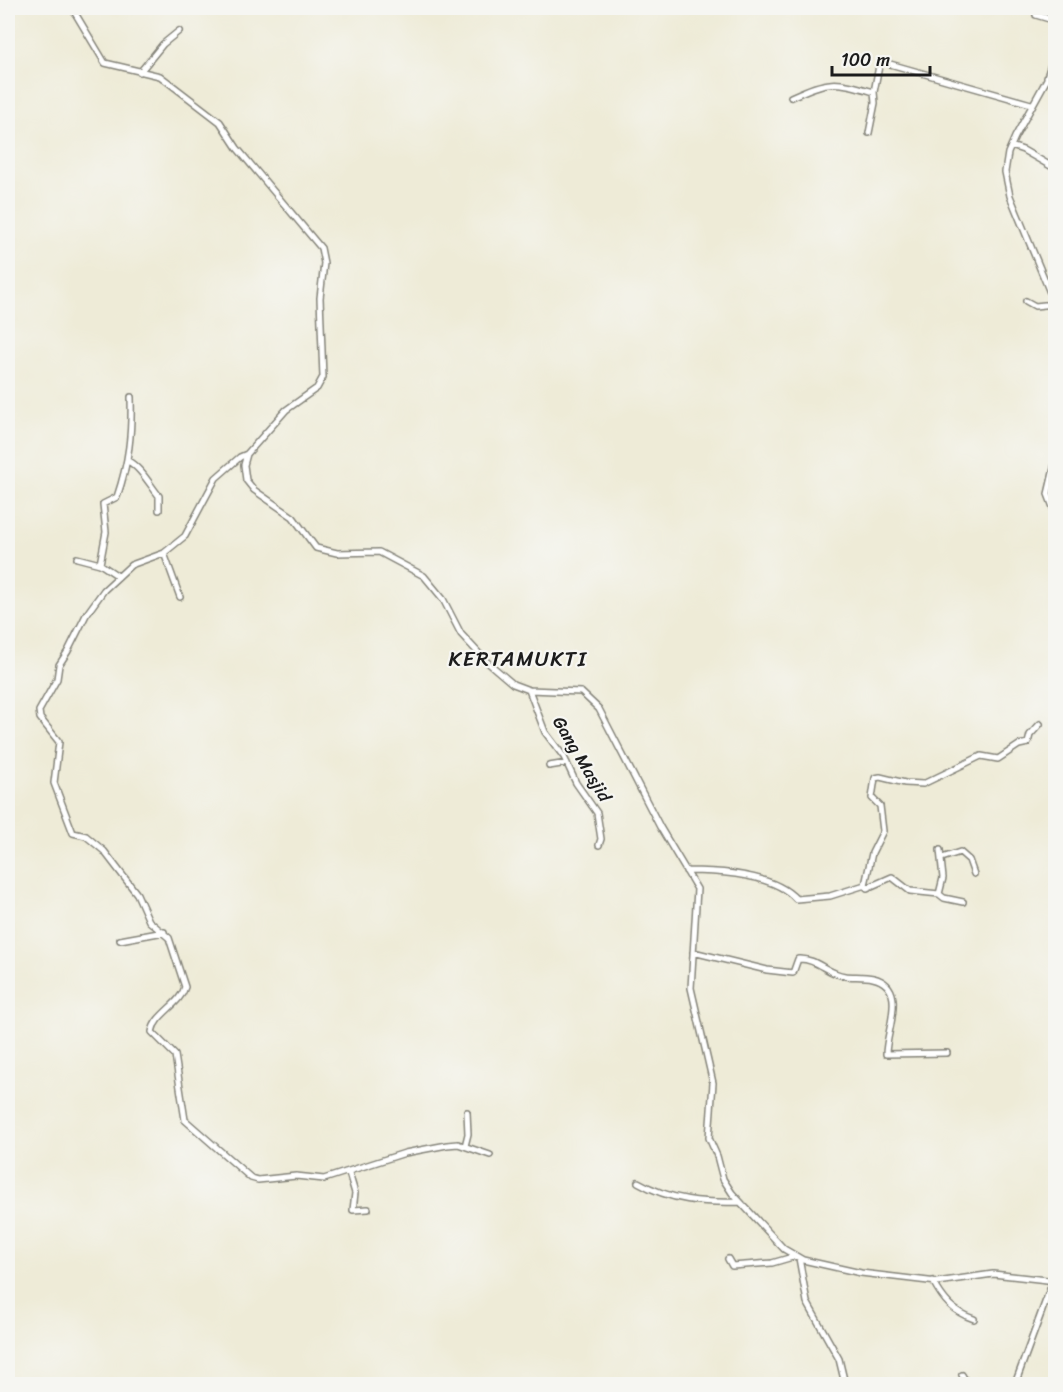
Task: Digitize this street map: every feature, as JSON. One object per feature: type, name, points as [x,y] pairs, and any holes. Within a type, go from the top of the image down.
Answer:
[{"type":"street","points":[[72,8],[105,63],[165,79],[220,122],[237,148],[316,242],[322,254],[320,298],[324,372],[321,383],[286,410],[247,454],[240,457],[216,478],[189,531],[164,553],[131,565],[104,590],[82,620],[59,665],[57,678],[39,715],[59,742],[54,783],[73,833],[86,836],[104,851],[137,894],[149,921],[169,938],[185,987],[182,994],[152,1028],[152,1032],[175,1055],[185,1120],[251,1178],[258,1180],[296,1176],[324,1179],[349,1173],[383,1159],[415,1150],[458,1144],[490,1155]]},
{"type":"street","points":[[1036,15],[1056,21]]},
{"type":"street","points":[[140,72],[163,44],[179,31]]},
{"type":"street","points":[[1026,302],[1035,306],[1055,305],[1006,182],[1005,167],[1011,146],[1031,104],[1047,79],[1056,50]]},
{"type":"street","points":[[869,133],[875,103],[874,92],[880,64],[883,62],[1031,104]]},
{"type":"street","points":[[1047,79],[1056,84]]},
{"type":"street","points":[[790,97],[833,81],[874,92]]},
{"type":"street","points":[[1011,146],[1023,150],[1056,169]]},
{"type":"street","points":[[100,564],[106,532],[103,504],[117,496],[128,461],[132,432],[131,397]]},
{"type":"street","points":[[247,454],[244,471],[249,485],[292,518],[316,548],[337,553],[379,552],[424,576],[443,599],[461,634],[486,661],[513,684],[529,690],[580,692],[593,700],[698,894],[692,998],[713,1083],[708,1138],[717,1156],[727,1187],[784,1249],[797,1257],[861,1273],[933,1281],[950,1282],[993,1275],[1054,1281],[1015,1384]]},
{"type":"street","points":[[1056,460],[1048,494],[1056,515]]},
{"type":"street","points":[[128,461],[137,466],[142,477],[159,496],[159,510]]},
{"type":"street","points":[[164,553],[180,597]]},
{"type":"street","points":[[77,558],[100,564],[118,576]]},
{"type":"street","name":"Gang Masjid","points":[[529,690],[545,732],[597,813],[599,845]]},
{"type":"street","points":[[864,885],[870,870],[872,853],[883,831],[880,806],[872,798],[875,778],[923,784],[981,756],[998,759],[1019,745],[1028,742],[1030,735],[1040,724]]},
{"type":"street","points":[[549,766],[567,763]]},
{"type":"street","points":[[939,894],[943,878],[940,850]]},
{"type":"street","points":[[942,858],[960,852],[969,860],[974,874]]},
{"type":"street","points":[[686,871],[747,875],[785,888],[796,899],[830,896],[864,885],[867,888],[892,877],[910,891],[939,894],[944,898],[963,903]]},
{"type":"street","points":[[120,940],[164,932]]},
{"type":"street","points":[[693,952],[767,970],[793,973],[798,959],[807,958],[845,976],[873,978],[887,984],[891,988],[893,998],[894,1010],[886,1054],[947,1053]]},
{"type":"street","points":[[465,1146],[468,1134],[466,1112]]},
{"type":"street","points":[[349,1173],[356,1193],[353,1210],[368,1209]]},
{"type":"street","points":[[638,1182],[677,1199],[700,1203],[740,1202]]},
{"type":"street","points":[[728,1259],[732,1266],[772,1263],[797,1257]]},
{"type":"street","points":[[797,1257],[807,1302],[839,1359],[845,1384]]},
{"type":"street","points":[[933,1281],[947,1304],[961,1315],[974,1319]]},
{"type":"street","points":[[962,1375],[967,1384]]},
{"type":"district","name":"KERTAMUKTI","points":[[518,659]]}]
